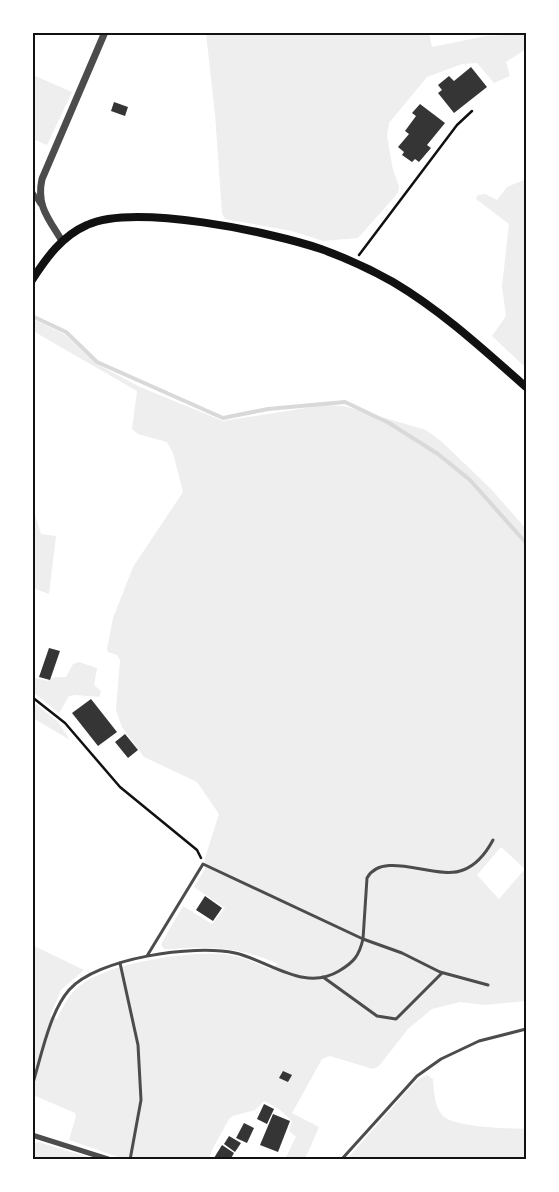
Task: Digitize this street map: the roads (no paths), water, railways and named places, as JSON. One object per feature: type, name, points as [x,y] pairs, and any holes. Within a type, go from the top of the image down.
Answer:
[{"type":"main road","points":[[32,280],[62,241],[88,225],[103,219],[120,216],[163,218],[298,242],[354,262],[418,298],[463,332],[526,387]]},
{"type":"street","points":[[36,203],[42,179],[104,32]]},
{"type":"street","points":[[32,191],[36,203],[62,241]]},
{"type":"street","points":[[32,1135],[111,1160]]},
{"type":"lane","points":[[32,1086],[52,1022],[62,999],[79,981],[90,974],[147,956],[182,952],[233,952],[299,977],[316,979],[333,974],[352,963],[359,954],[363,939],[367,878],[370,872],[381,866],[393,865],[451,873],[463,871],[474,864],[494,840]]},
{"type":"lane","points":[[147,956],[203,864],[363,939],[402,952],[442,973],[488,985]]},
{"type":"lane","points":[[120,963],[138,1045],[141,1100],[130,1160]]},
{"type":"lane","points":[[323,977],[377,1016],[396,1019],[442,973]]},
{"type":"lane","points":[[340,1160],[417,1076],[441,1059],[479,1041],[526,1029]]},
{"type":"waterway","points":[[32,316],[66,332],[97,362],[223,418],[268,409],[345,402],[389,423],[438,454],[470,480],[526,543]]}]
